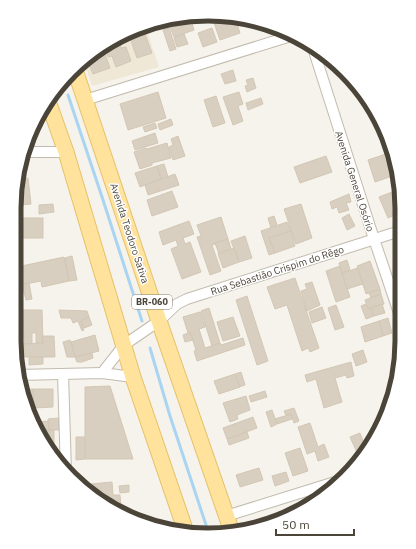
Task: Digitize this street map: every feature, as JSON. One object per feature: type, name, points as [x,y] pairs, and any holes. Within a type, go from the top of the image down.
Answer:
[{"type":"main road","name":"Avenida Teodoro Sativa","points":[[77,75],[230,526]]},
{"type":"main road","points":[[50,108],[66,152],[133,377],[184,526]]},
{"type":"street","points":[[85,100],[286,38]]},
{"type":"street","name":"Avenida General Osório","points":[[315,55],[395,301]]},
{"type":"street","points":[[30,152],[66,152]]},
{"type":"street","name":"Rua Sebastião Crispim do Rêgo","points":[[102,374],[124,345],[159,321],[177,304],[187,299],[395,232]]},
{"type":"street","points":[[63,374],[66,462]]},
{"type":"street","points":[[25,375],[102,374],[133,377]]},
{"type":"street","points":[[226,516],[328,484]]},
{"type":"shaded area","points":[[147,31],[159,67],[92,86],[86,67],[125,40]]},
{"type":"building","points":[[213,21],[218,21],[219,23],[223,22],[237,24],[240,33],[220,40]]},
{"type":"building","points":[[192,22],[194,30],[174,37],[170,27]]},
{"type":"building","points":[[169,28],[176,49],[170,51],[163,30]]},
{"type":"building","points":[[212,28],[217,42],[203,47],[198,33]]},
{"type":"building","points":[[144,32],[152,53],[137,58],[130,38]]},
{"type":"building","points":[[184,34],[188,44],[177,47],[174,38]]},
{"type":"building","points":[[119,43],[121,48],[126,47],[131,61],[116,67],[112,56],[108,57],[106,52]]},
{"type":"building","points":[[104,53],[110,68],[93,74],[89,64]]},
{"type":"building","points":[[233,70],[236,81],[225,84],[221,74]]},
{"type":"building","points":[[253,78],[256,88],[247,92],[245,86],[248,85],[246,80]]},
{"type":"building","points":[[158,92],[166,118],[128,130],[120,104]]},
{"type":"building","points":[[239,92],[243,104],[238,106],[243,121],[233,125],[223,97]]},
{"type":"building","points":[[216,96],[225,123],[213,127],[204,100]]},
{"type":"building","points":[[261,98],[263,104],[248,110],[246,103]]},
{"type":"building","points":[[171,119],[173,125],[160,130],[158,124]]},
{"type":"building","points":[[155,123],[157,128],[145,132],[143,127]]},
{"type":"building","points":[[155,133],[158,143],[135,150],[132,141]]},
{"type":"building","points":[[178,136],[185,156],[173,160],[169,147],[173,145],[171,139]]},
{"type":"building","points":[[167,143],[171,158],[152,163],[152,165],[140,169],[134,152]]},
{"type":"building","points":[[386,154],[392,176],[375,182],[368,160]]},
{"type":"building","points":[[326,156],[332,172],[300,183],[294,167]]},
{"type":"building","points":[[164,164],[168,177],[161,179],[157,166]]},
{"type":"building","points":[[157,166],[161,179],[140,187],[135,173]]},
{"type":"building","points":[[175,174],[179,185],[148,195],[145,185]]},
{"type":"building","points":[[28,178],[31,204],[21,205],[21,196],[24,179]]},
{"type":"building","points":[[172,191],[178,207],[152,216],[147,200]]},
{"type":"building","points":[[394,191],[395,215],[388,218],[379,197]]},
{"type":"building","points":[[349,194],[351,202],[346,203],[349,210],[339,213],[337,207],[332,209],[330,202]]},
{"type":"building","points":[[53,204],[54,212],[39,214],[39,205]]},
{"type":"building","points":[[301,204],[312,238],[296,244],[284,209]]},
{"type":"building","points":[[349,214],[355,226],[347,230],[342,218]]},
{"type":"building","points":[[274,216],[277,225],[271,228],[268,218]]},
{"type":"building","points":[[221,217],[228,239],[212,245],[221,271],[210,275],[197,237],[201,236],[197,225]]},
{"type":"building","points":[[22,218],[43,218],[43,238],[22,238]]},
{"type":"building","points":[[189,221],[194,234],[183,238],[185,244],[190,242],[201,272],[182,279],[171,249],[178,246],[176,240],[163,245],[159,232]]},
{"type":"building","points":[[287,222],[291,231],[269,238],[275,253],[269,255],[261,231]]},
{"type":"building","points":[[291,231],[295,246],[275,253],[269,238]]},
{"type":"building","points":[[245,236],[252,258],[239,262],[231,241]]},
{"type":"building","points":[[228,239],[231,249],[219,254],[215,243]]},
{"type":"building","points":[[234,248],[239,262],[223,268],[218,254]]},
{"type":"building","points":[[72,256],[77,280],[69,281],[65,258]]},
{"type":"building","points":[[64,257],[69,281],[42,287],[41,281],[21,285],[21,266]]},
{"type":"building","points":[[347,260],[350,270],[342,273],[339,263]]},
{"type":"building","points":[[370,261],[380,289],[366,294],[357,266]]},
{"type":"building","points":[[340,266],[350,297],[336,302],[326,271]]},
{"type":"building","points":[[358,268],[363,284],[347,289],[342,273]]},
{"type":"building","points":[[295,278],[319,348],[310,352],[308,348],[302,351],[287,305],[275,309],[267,287]]},
{"type":"building","points":[[312,282],[320,305],[307,311],[301,291],[307,289],[305,284]]},
{"type":"building","points":[[29,283],[32,299],[26,300],[22,285]]},
{"type":"building","points":[[380,289],[381,294],[371,298],[369,293]]},
{"type":"building","points":[[381,294],[384,304],[368,309],[365,300]]},
{"type":"building","points":[[247,296],[268,361],[257,365],[236,300]]},
{"type":"building","points":[[366,304],[368,309],[371,308],[374,316],[366,319],[361,306]]},
{"type":"building","points":[[382,304],[385,313],[374,316],[371,308]]},
{"type":"building","points":[[336,305],[344,327],[335,330],[328,308]]},
{"type":"building","points":[[322,307],[326,318],[312,323],[309,312]]},
{"type":"building","points":[[209,308],[220,343],[212,346],[201,311]]},
{"type":"building","points":[[23,310],[42,310],[43,343],[36,344],[36,333],[32,333],[32,344],[24,344]]},
{"type":"building","points":[[59,310],[87,311],[89,317],[81,321],[84,330],[82,331],[78,321],[73,323],[71,318],[61,318]]},
{"type":"building","points":[[21,312],[22,346],[21,346]]},
{"type":"building","points":[[200,312],[205,327],[199,329],[205,348],[243,338],[245,345],[197,361],[194,351],[196,350],[190,332],[188,333],[183,317]]},
{"type":"building","points":[[89,317],[92,325],[84,328],[81,321]]},
{"type":"building","points":[[233,317],[240,336],[223,341],[217,322]]},
{"type":"building","points":[[388,318],[392,333],[383,336],[379,321]]},
{"type":"building","points":[[379,321],[383,336],[365,342],[361,327]]},
{"type":"building","points":[[190,332],[193,340],[185,342],[183,335]]},
{"type":"building","points":[[95,335],[99,351],[75,357],[71,342]]},
{"type":"building","points":[[42,336],[54,336],[55,357],[24,357],[24,344],[43,343]]},
{"type":"building","points":[[70,340],[75,357],[67,357],[63,342]]},
{"type":"building","points":[[363,350],[367,362],[356,366],[352,354]]},
{"type":"building","points":[[92,353],[93,358],[82,362],[77,362],[75,357]]},
{"type":"building","points":[[29,357],[43,357],[43,364],[29,365]]},
{"type":"building","points":[[351,362],[354,376],[347,378],[346,375],[335,378],[342,402],[324,408],[316,379],[307,382],[305,375]]},
{"type":"building","points":[[241,372],[245,385],[239,387],[235,374]]},
{"type":"building","points":[[235,374],[240,387],[219,394],[214,381]]},
{"type":"building","points":[[110,386],[133,459],[85,459],[85,387]]},
{"type":"building","points":[[27,389],[33,389],[34,410],[31,401]]},
{"type":"building","points":[[33,389],[53,389],[53,407],[34,408]]},
{"type":"building","points":[[265,391],[267,397],[251,402],[249,396]]},
{"type":"building","points":[[246,396],[250,410],[237,415],[238,419],[230,422],[223,403]]},
{"type":"building","points":[[294,408],[299,421],[294,423],[291,414],[286,415],[284,411]]},
{"type":"building","points":[[272,410],[277,424],[271,427],[266,412]]},
{"type":"building","points":[[291,414],[292,419],[277,424],[275,419]]},
{"type":"building","points":[[253,417],[257,428],[227,439],[223,428]]},
{"type":"building","points":[[59,418],[59,430],[49,430],[48,419]]},
{"type":"building","points":[[48,421],[49,430],[44,430],[39,422]]},
{"type":"building","points":[[310,423],[318,447],[324,444],[329,457],[318,461],[315,451],[307,454],[298,427]]},
{"type":"building","points":[[44,430],[49,430],[49,439]]},
{"type":"building","points":[[49,430],[54,430],[54,446],[49,439]]},
{"type":"building","points":[[247,432],[249,438],[229,445],[227,439]]},
{"type":"building","points":[[360,433],[364,444],[357,453],[350,437]]},
{"type":"building","points":[[76,437],[85,437],[85,459],[76,460]]},
{"type":"building","points":[[300,448],[308,471],[293,476],[285,453]]},
{"type":"building","points":[[259,468],[263,480],[240,487],[236,475]]},
{"type":"building","points":[[286,472],[289,481],[275,486],[272,476]]},
{"type":"building","points":[[112,482],[113,495],[120,495],[121,506],[94,489],[91,487],[91,484]]},
{"type":"building","points":[[129,485],[129,492],[120,493],[119,486]]},
{"type":"waterway","points":[[68,95],[142,321]]},
{"type":"waterway","points":[[150,348],[170,416],[207,528]]}]
